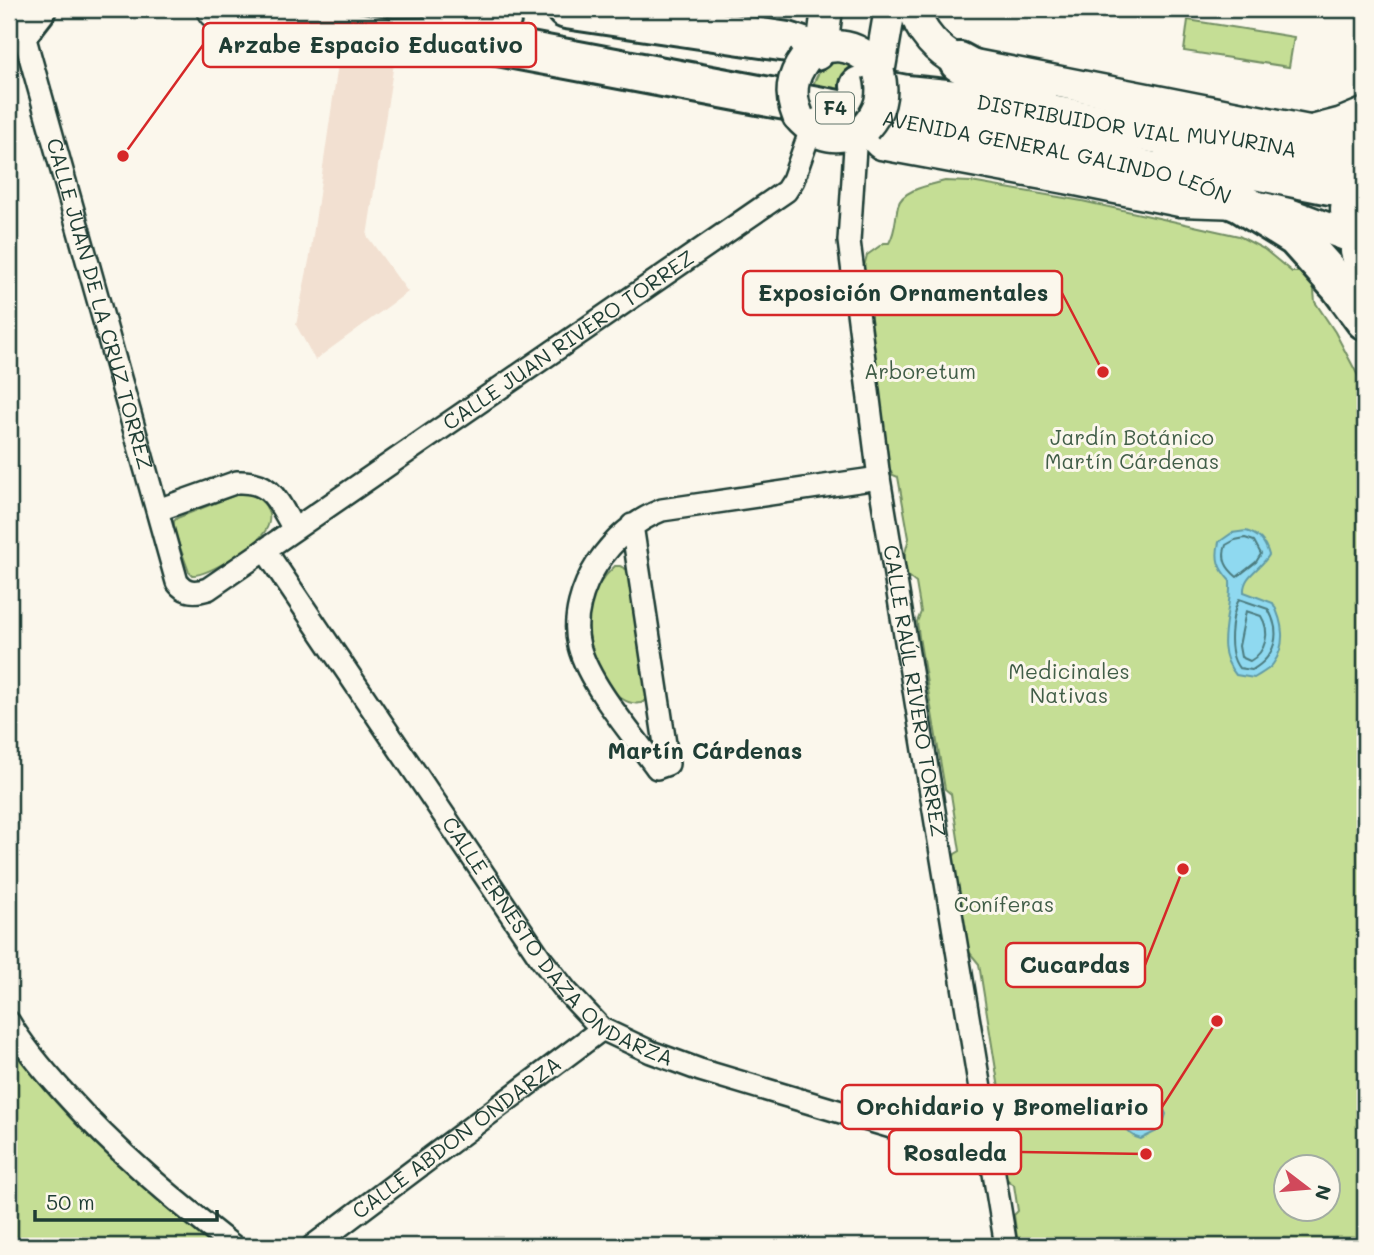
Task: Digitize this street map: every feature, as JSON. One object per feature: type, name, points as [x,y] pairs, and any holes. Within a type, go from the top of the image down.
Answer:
[{"type":"highway","name":"AVENIDA GENERAL GALINDO LEÓN","points":[[217,9],[307,16],[391,38],[450,37],[1078,155],[1185,179],[1241,203]]},
{"type":"highway","name":"AVENIDA GENERAL GALINDO LEÓN","points":[[443,9],[893,84]]},
{"type":"highway","points":[[566,9],[788,42],[820,51]]},
{"type":"highway","points":[[391,38],[447,60],[753,110],[806,123]]},
{"type":"highway","points":[[959,61],[987,77],[1026,89],[1074,102],[1161,119],[1230,138]]},
{"type":"highway","name":"DISTRIBUIDOR VIAL MUYURINA","points":[[893,84],[976,102],[1158,134],[1230,138],[1360,164]]},
{"type":"highway","points":[[893,84],[970,115],[1315,183],[1331,185],[1346,182],[1360,164]]},
{"type":"highway","name":"F4","points":[[1241,203],[1296,237],[1358,308],[1365,320]]},
{"type":"main road","points":[[820,51],[827,9]]},
{"type":"main road","points":[[849,9],[820,51],[793,80],[792,93],[806,123],[829,136],[847,136],[860,130],[879,109],[882,97],[893,84],[890,9]]},
{"type":"main road","points":[[915,9],[917,18],[930,39],[944,54],[959,61],[1359,143],[1360,164],[1345,211],[1346,225],[1360,253]]},
{"type":"main road","points":[[820,51],[854,48],[865,55],[893,84]]},
{"type":"main road","points":[[1314,132],[1365,116]]},
{"type":"main road","points":[[860,130],[881,144],[1071,178],[1180,201],[1241,203]]},
{"type":"main road","name":"AVENIDA GENERAL GALINDO LEÓN","points":[[1241,203],[1289,214],[1360,253]]},
{"type":"street","name":"CALLE JUAN DE LA CRUZ TORREZ","points":[[25,15],[177,582],[182,589],[190,592]]},
{"type":"street","name":"CALLE JUAN RIVERO TORREZ","points":[[190,592],[198,593],[208,589],[786,191],[793,180],[806,123]]},
{"type":"street","name":"CALLE RAÚL RIVERO TORREZ","points":[[860,130],[849,241],[879,478],[1006,1246]]},
{"type":"street","points":[[632,525],[668,764],[657,768],[596,681],[585,663],[579,644],[581,599],[590,575],[607,550],[632,525],[647,516],[674,508],[879,478]]},
{"type":"street","points":[[158,510],[237,482],[249,481],[264,485],[270,491],[294,529]]},
{"type":"street","name":"CALLE ERNESTO DAZA ONDARZA","points":[[265,550],[541,959],[602,1029],[651,1052],[700,1070],[918,1135],[941,1139],[986,1134]]},
{"type":"street","points":[[9,1022],[44,1071],[88,1120],[165,1193],[233,1246]]},
{"type":"street","name":"CALLE ABDON ONDARZA","points":[[313,1246],[602,1029]]},
{"type":"shaded area","points":[[339,57],[394,63],[367,236],[408,292],[315,360],[296,325],[310,256]]},
{"type":"green space","points":[[1188,20],[1294,37],[1289,67],[1184,51]]},
{"type":"green space","points":[[842,60],[851,61],[872,92],[812,93],[821,70]]},
{"type":"green space","name":"Jardín Botánico Martín Cárdenas","points":[[945,181],[971,182],[1082,201],[1239,236],[1264,249],[1292,272],[1304,272],[1313,279],[1315,302],[1335,332],[1365,389],[1365,1246],[1018,1246],[1014,1215],[1018,1211],[1014,1185],[1000,1174],[998,1131],[1005,1126],[979,964],[965,947],[948,867],[955,854],[960,851],[951,794],[945,789],[919,637],[917,622],[921,612],[916,583],[905,574],[905,553],[909,538],[898,477],[893,475],[887,464],[860,281],[867,255],[884,243],[889,243],[901,200],[905,195]]},
{"type":"green space","points":[[240,493],[255,497],[266,506],[269,512],[268,526],[258,540],[240,553],[219,566],[192,575],[174,531],[174,521]]},
{"type":"green space","points":[[615,566],[628,570],[647,691],[645,701],[641,703],[632,703],[615,693],[602,675],[591,646],[591,602],[600,582]]},
{"type":"green space","points":[[9,1043],[54,1100],[104,1152],[213,1246],[9,1246]]},
{"type":"water","points":[[1246,531],[1261,539],[1269,555],[1246,581],[1244,592],[1273,603],[1282,634],[1280,649],[1273,664],[1254,678],[1236,675],[1225,653],[1230,581],[1220,567],[1217,553],[1219,542],[1232,533]]},
{"type":"water","points":[[1147,1094],[1166,1114],[1161,1129],[1141,1139],[1126,1128],[1120,1110],[1124,1098],[1139,1105]]},
{"type":"place","name":"Arzabe Espacio Educativo","points":[[123,156]]},
{"type":"place","name":"Exposición Ornamentales","points":[[1103,372]]},
{"type":"place","name":"Cucardas","points":[[1183,869]]},
{"type":"place","name":"Orchidario y Bromeliario","points":[[1217,1021]]},
{"type":"place","name":"Rosaleda","points":[[1146,1154]]},
{"type":"district","name":"Martín Cárdenas","points":[[705,751]]},
{"type":"park label","name":"Arboretum","points":[[920,372]]},
{"type":"park label","name":"Medicinales Nativas","points":[[1069,684]]},
{"type":"park label","name":"Coníferas","points":[[1004,905]]}]
